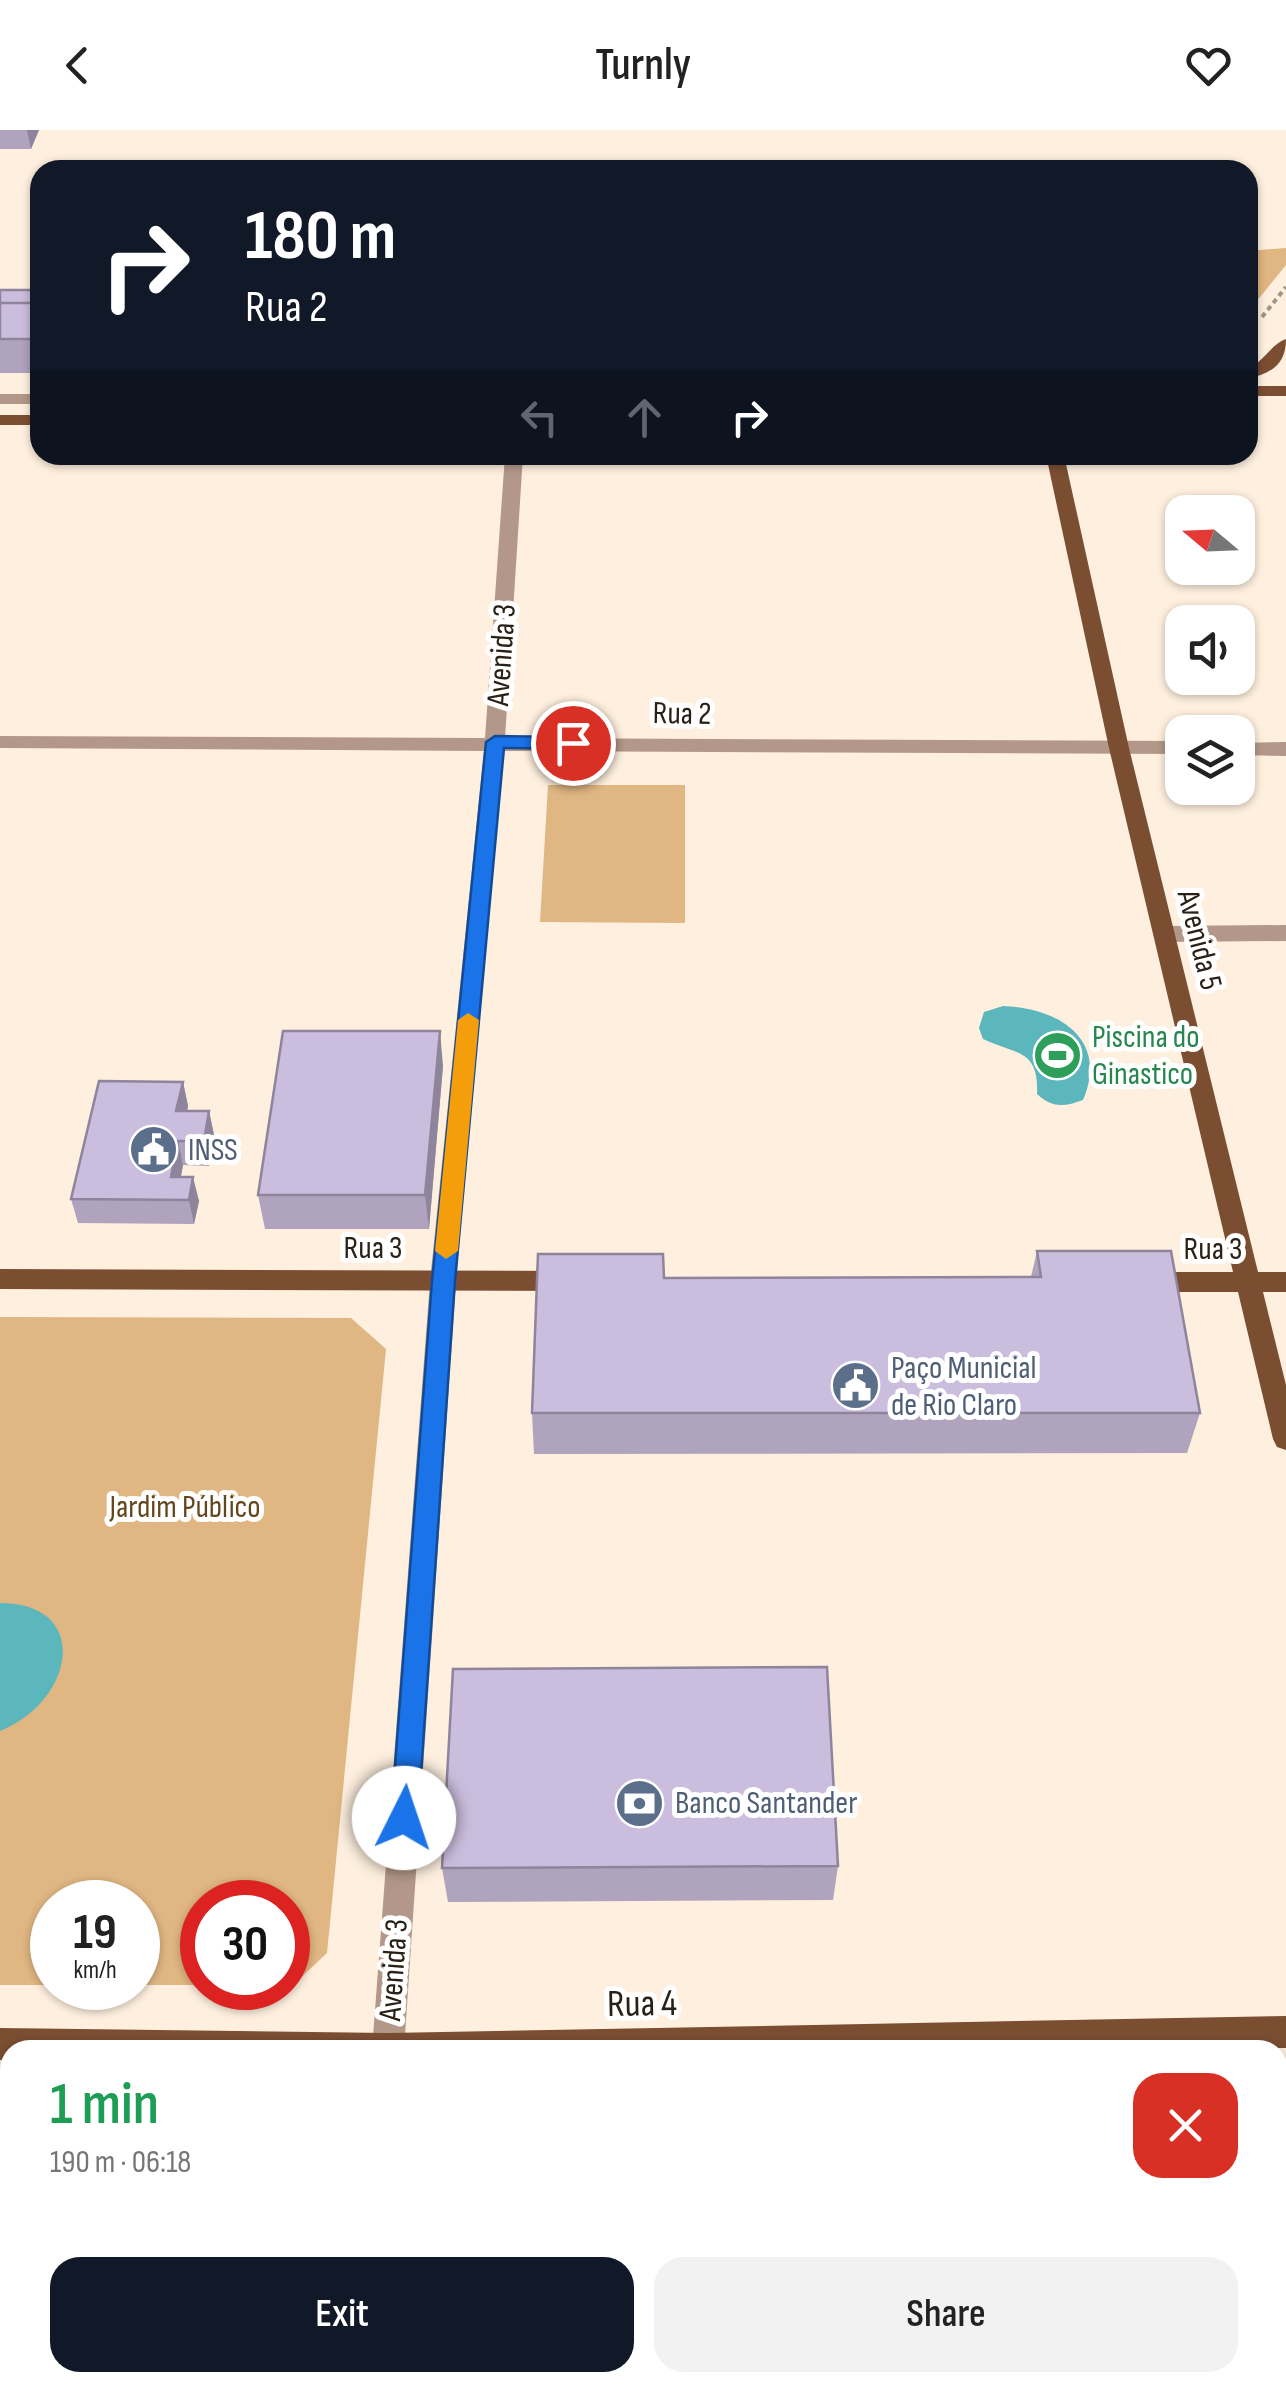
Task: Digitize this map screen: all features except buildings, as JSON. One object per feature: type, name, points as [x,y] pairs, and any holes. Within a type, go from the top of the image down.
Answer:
[{"type":"main road","points":[[1258,370],[1268,366],[1286,344]]},
{"type":"main road","points":[[1258,391],[1286,391]]},
{"type":"main road","points":[[0,420],[30,420]]},
{"type":"main road","name":"Avenida 5","points":[[1057,465],[1119,748],[1286,1439]]},
{"type":"main road","name":"Rua 3","points":[[0,1278],[600,1281]]},
{"type":"main road","name":"Rua 3","points":[[1111,1282],[1286,1282]]},
{"type":"main road","name":"Rua 4","points":[[863,2040],[1286,2032]]},
{"type":"street","points":[[0,399],[30,399]]},
{"type":"street","name":"Avenida 3","points":[[389,2040],[444,1281],[495,742],[513,465]]},
{"type":"street","name":"Rua 2","points":[[0,742],[1165,748]]},
{"type":"street","points":[[1255,749],[1286,749]]},
{"type":"street","points":[[1164,934],[1286,934]]},
{"type":"path","points":[[1258,322],[1286,287]]},
{"type":"green space","points":[[1286,248],[1286,265],[1258,300],[1258,250]]},
{"type":"green space","points":[[548,785],[685,785],[685,923],[540,922]]},
{"type":"green space","name":"Jardim Público","points":[[0,1317],[351,1318],[386,1349],[327,1953],[310,1969],[310,1880],[180,1880],[180,1985],[160,1985],[160,1880],[30,1880],[30,1985],[0,1985]]},
{"type":"water","name":"Piscina do Ginastico","points":[[1003,1006],[1043,1013],[1074,1031],[1089,1060],[1083,1100],[1064,1105],[1048,1102],[1037,1094],[1037,1079],[1030,1061],[983,1039],[979,1028],[984,1012]]},
{"type":"water","points":[[0,1603],[29,1607],[49,1619],[60,1636],[63,1656],[45,1698],[25,1717],[0,1731]]},
{"type":"slow traffic","points":[[446,1251],[468,1020]]},
{"type":"place","name":"Piscina do Ginastico","points":[[1057,1055]]},
{"type":"place","name":"INSS","points":[[153,1150]]},
{"type":"place","name":"Paço Municial de Rio Claro","points":[[856,1386]]},
{"type":"place","name":"Banco Santander","points":[[640,1803]]},
{"type":"route","points":[[404,1818],[444,1281],[495,742],[573,743]]}]
